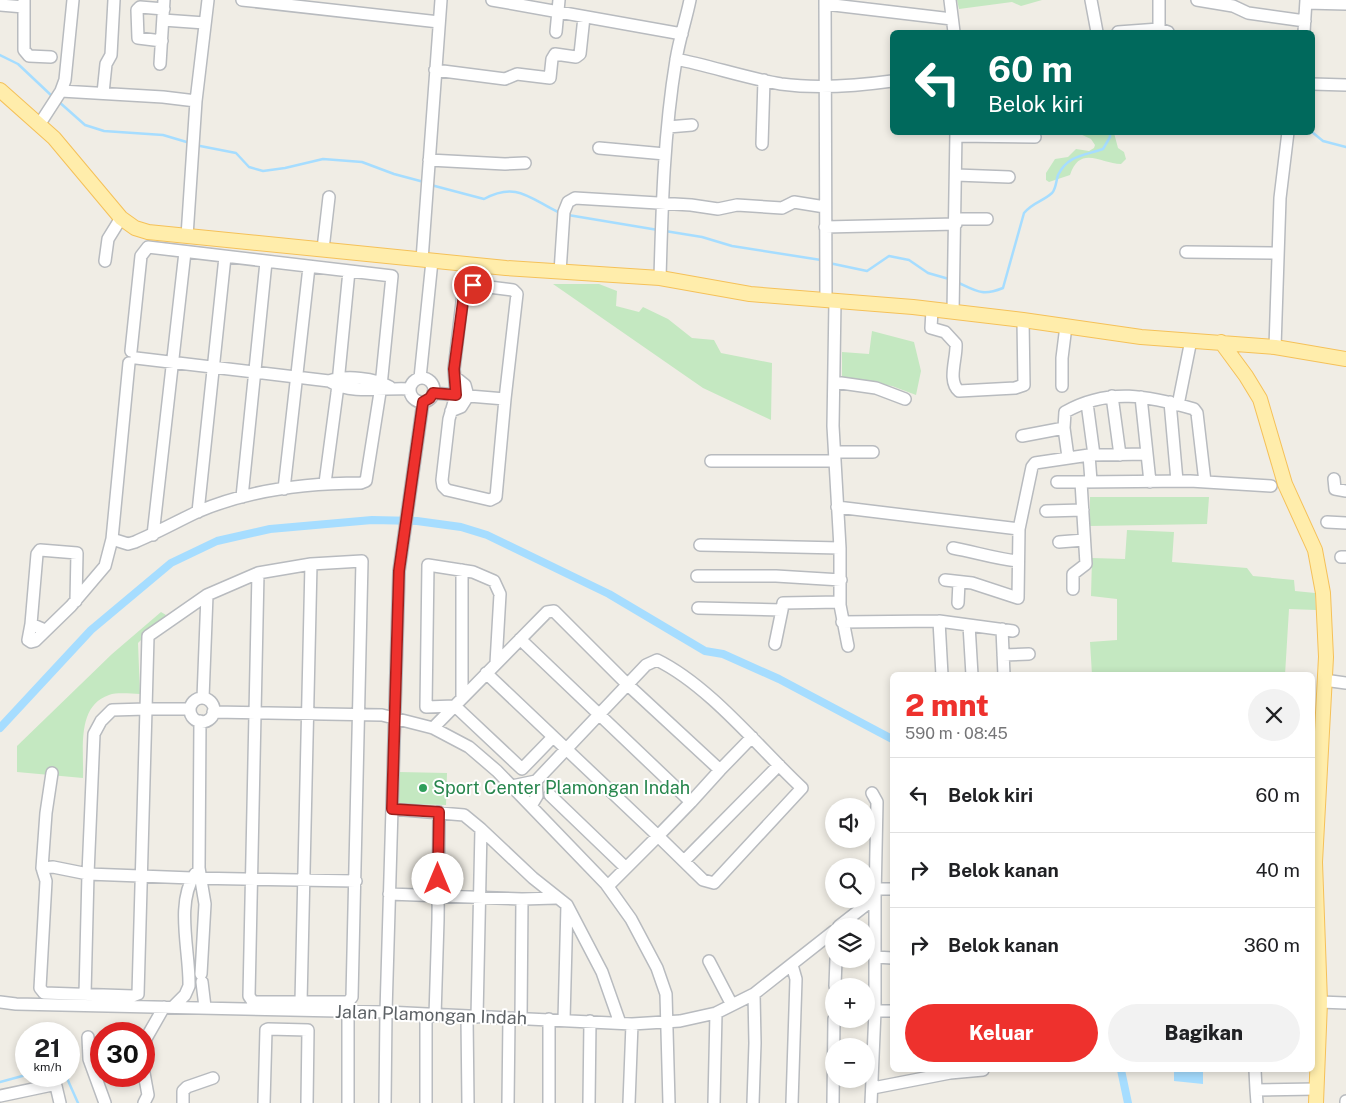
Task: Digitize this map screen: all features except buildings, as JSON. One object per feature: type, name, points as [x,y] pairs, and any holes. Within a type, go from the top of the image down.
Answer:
[{"type":"main road","points":[[0,90],[39,125],[97,187],[121,218],[138,230],[427,260],[560,272],[660,278],[750,294],[953,312],[1023,320],[1141,338],[1220,342],[1346,359]]},
{"type":"main road","points":[[1220,342],[1246,376],[1260,399],[1285,484],[1315,550],[1323,593],[1334,681],[1316,736],[1315,799]]},
{"type":"main road","points":[[1315,885],[1320,1002],[1317,1096]]},
{"type":"street","points":[[39,125],[65,80],[73,0]]},
{"type":"street","points":[[103,93],[106,64],[111,56],[114,0]]},
{"type":"street","points":[[187,236],[196,101],[208,0]]},
{"type":"street","points":[[242,0],[439,22]]},
{"type":"street","points":[[420,378],[427,260],[429,160],[441,0]]},
{"type":"street","points":[[492,0],[682,34]]},
{"type":"street","points":[[556,32],[559,0]]},
{"type":"street","points":[[660,278],[662,205],[668,127],[676,59],[690,0]]},
{"type":"street","points":[[950,0],[954,30]]},
{"type":"street","points":[[1091,0],[1096,30]]},
{"type":"street","points":[[1159,0],[1164,30]]},
{"type":"street","points":[[1197,0],[1234,6],[1248,13],[1305,27],[1306,2],[1346,4]]},
{"type":"street","points":[[848,646],[842,622],[840,602],[840,548],[833,426],[834,382],[831,300],[825,227],[825,2],[952,19]]},
{"type":"street","points":[[0,5],[24,4],[24,50],[29,56],[51,57]]},
{"type":"street","points":[[162,41],[138,38],[137,10],[140,7],[164,10],[205,23]]},
{"type":"street","points":[[160,64],[164,10]]},
{"type":"street","points":[[435,70],[505,79],[517,74],[549,78],[552,59],[555,54],[576,57],[581,52],[584,16]]},
{"type":"street","points":[[676,59],[764,80],[794,85],[824,87],[890,81]]},
{"type":"street","points":[[762,144],[764,80]]},
{"type":"street","points":[[1315,84],[1346,85]]},
{"type":"street","points":[[56,98],[103,93],[196,101]]},
{"type":"street","points":[[668,127],[692,125]]},
{"type":"street","points":[[953,312],[956,135]]},
{"type":"street","points":[[982,135],[1035,137]]},
{"type":"street","points":[[1275,348],[1280,198],[1288,135]]},
{"type":"street","points":[[599,148],[666,154]]},
{"type":"street","points":[[429,160],[505,164],[525,163]]},
{"type":"street","points":[[956,175],[1009,177]]},
{"type":"street","points":[[323,249],[329,197]]},
{"type":"street","points":[[560,272],[563,217],[568,202],[580,197],[662,205],[691,205],[723,210],[737,205],[784,208],[794,202],[825,207]]},
{"type":"street","points":[[105,261],[108,239],[121,218]]},
{"type":"street","points":[[825,227],[987,219]]},
{"type":"street","points":[[76,601],[77,552],[40,550],[37,554],[28,638],[31,642],[76,601],[105,566],[112,539],[142,252],[146,248],[151,247],[392,276],[384,386],[367,480],[361,484],[325,483],[242,497],[198,512],[131,544],[112,539]]},
{"type":"street","points":[[153,534],[185,252]]},
{"type":"street","points":[[1186,252],[1278,253]]},
{"type":"street","points":[[198,512],[225,257]]},
{"type":"street","points":[[242,497],[266,262]]},
{"type":"street","points":[[284,489],[309,267]]},
{"type":"street","points":[[325,483],[335,381],[349,271]]},
{"type":"street","points":[[473,285],[515,291],[517,302],[505,399],[497,495],[492,500],[447,490],[442,486],[448,419],[456,395],[455,377],[466,287],[473,285]]},
{"type":"street","points":[[932,310],[930,328],[945,332],[956,344],[953,376],[956,388],[959,391],[996,390],[1024,385],[1023,320]]},
{"type":"street","points":[[1062,386],[1062,358],[1066,326]]},
{"type":"street","points":[[1177,481],[1174,404],[1191,340]]},
{"type":"street","points":[[132,357],[255,373],[410,389]]},
{"type":"street","points":[[452,411],[461,406],[468,396],[467,388],[455,377]]},
{"type":"street","points":[[420,378],[413,382],[410,389],[414,398],[423,402]]},
{"type":"street","points":[[420,378],[430,382],[433,393],[430,398],[423,402]]},
{"type":"street","points":[[834,382],[876,388],[905,399]]},
{"type":"street","points":[[433,393],[505,399]]},
{"type":"street","points":[[1068,457],[1064,428],[1065,412],[1112,396],[1127,395],[1141,397],[1194,409],[1198,415],[1205,482]]},
{"type":"street","points":[[1112,396],[1120,454]]},
{"type":"street","points":[[1141,397],[1150,482]]},
{"type":"street","points":[[385,1103],[399,571],[423,402]]},
{"type":"street","points":[[1073,589],[1073,574],[1086,566],[1083,510],[1086,481],[1092,455],[1087,403]]},
{"type":"street","points":[[1022,436],[1064,428]]},
{"type":"street","points":[[711,461],[835,457],[873,452]]},
{"type":"street","points":[[945,580],[972,583],[1018,598],[1020,582],[1018,561],[1019,529],[1033,466],[1039,462],[1068,457],[1147,454]]},
{"type":"street","points":[[1346,479],[1330,480],[1335,489],[1346,490]]},
{"type":"street","points":[[1057,482],[1177,481],[1271,486]]},
{"type":"street","points":[[837,507],[1019,529]]},
{"type":"street","points":[[1046,511],[1083,510]]},
{"type":"street","points":[[1327,522],[1346,523]]},
{"type":"street","points":[[1059,542],[1084,540]]},
{"type":"street","points":[[700,545],[840,548]]},
{"type":"street","points":[[953,548],[978,552],[996,559],[1018,561]]},
{"type":"street","points":[[52,773],[46,813],[42,868],[46,881],[40,988],[46,993],[133,996],[138,994],[148,636],[207,594],[258,574],[311,564],[360,560],[363,562],[352,997],[345,1002],[253,1002],[250,1000],[258,574]]},
{"type":"street","points":[[301,1002],[311,564]]},
{"type":"street","points":[[458,702],[426,706],[428,565],[462,570],[494,581],[500,594],[496,663]]},
{"type":"street","points":[[462,570],[458,702],[522,769],[553,737]]},
{"type":"street","points":[[697,576],[776,576],[841,580]]},
{"type":"street","points":[[958,603],[959,582]]},
{"type":"street","points":[[203,698],[207,594]]},
{"type":"street","points":[[775,644],[783,603],[840,602]]},
{"type":"street","points":[[698,608],[782,610]]},
{"type":"street","points":[[433,728],[547,612],[554,611],[628,685],[720,770]]},
{"type":"street","points":[[842,622],[939,621],[1007,630],[1003,655],[1004,672]]},
{"type":"street","points":[[939,621],[942,672]]},
{"type":"street","points":[[31,624],[46,630]]},
{"type":"street","points":[[969,625],[972,672]]},
{"type":"street","points":[[520,639],[598,716],[691,802]]},
{"type":"street","points":[[1003,655],[1029,654]]},
{"type":"street","points":[[486,674],[566,750],[658,836],[703,880],[714,883],[802,788],[752,737],[679,671],[657,660],[646,666],[566,750],[536,781],[512,786]]},
{"type":"street","points":[[203,698],[211,702],[213,712],[209,719],[200,721],[193,717],[190,709],[194,701],[203,698]]},
{"type":"street","points":[[85,994],[94,734],[101,721],[112,710],[190,709]]},
{"type":"street","points":[[213,712],[308,712],[394,717],[433,728],[469,747],[512,786],[608,886],[631,919],[657,968],[666,994],[669,1103]]},
{"type":"street","points":[[188,991],[199,990],[205,924],[198,875],[200,721]]},
{"type":"street","points":[[608,886],[752,737]]},
{"type":"street","points":[[684,862],[779,765]]},
{"type":"street","points":[[531,806],[537,796],[536,781]]},
{"type":"street","points":[[872,793],[877,802],[875,1011],[890,1011]]},
{"type":"street","points":[[550,795],[626,868]]},
{"type":"street","points":[[392,809],[464,815],[481,828],[556,898],[567,905],[626,1023],[629,1103]]},
{"type":"street","points":[[426,1103],[438,896],[439,812]]},
{"type":"street","points":[[468,1103],[481,898],[481,828]]},
{"type":"street","points":[[42,868],[53,867],[88,874],[142,876],[198,875],[356,882]]},
{"type":"street","points":[[198,875],[185,910],[205,1007]]},
{"type":"street","points":[[848,918],[876,893],[890,890]]},
{"type":"street","points":[[389,894],[522,899],[556,898]]},
{"type":"street","points":[[521,1018],[522,899]]},
{"type":"street","points":[[564,1020],[567,905]]},
{"type":"street","name":"Jalan Plamongan Indah","points":[[0,1002],[348,1013],[386,1012],[626,1023],[668,1022],[716,1013],[754,994],[825,938]]},
{"type":"street","points":[[876,957],[890,958]]},
{"type":"street","points":[[709,960],[732,1005]]},
{"type":"street","points":[[792,965],[796,979],[792,1103]]},
{"type":"street","points":[[155,1026],[168,1007],[188,991],[199,977]]},
{"type":"street","points":[[753,1103],[756,1043],[754,994]]},
{"type":"street","points":[[1320,1002],[1346,1003]]},
{"type":"street","points":[[286,1010],[287,1030]]},
{"type":"street","points":[[348,1013],[348,1103]]},
{"type":"street","points":[[714,1103],[716,1013]]},
{"type":"street","points":[[508,1103],[509,1018]]},
{"type":"street","points":[[550,1019],[550,1103]]},
{"type":"street","points":[[589,1103],[590,1021]]},
{"type":"street","points":[[832,1103],[834,1028]]},
{"type":"street","points":[[264,1103],[266,1030],[308,1031],[307,1103]]},
{"type":"street","points":[[88,1037],[89,1059],[105,1103]]},
{"type":"street","points":[[875,1087],[912,1075],[940,1072]]},
{"type":"street","points":[[1255,1072],[1257,1103]]},
{"type":"street","points":[[183,1103],[183,1091],[187,1087],[213,1078]]},
{"type":"street","points":[[0,1096],[50,1085],[56,1086],[60,1103]]},
{"type":"street","points":[[144,1103],[148,1095],[147,1087]]},
{"type":"street","points":[[872,1088],[872,1103]]},
{"type":"street","points":[[26,1090],[28,1103]]},
{"type":"street","points":[[1256,1090],[1317,1096]]},
{"type":"green space","points":[[957,0],[1042,0],[1021,6],[1012,2],[959,9]]},
{"type":"green space","points":[[1082,135],[1115,135],[1118,148],[1124,152],[1126,159],[1121,164],[1086,158],[1080,160],[1074,166],[1070,175],[1049,182],[1046,180],[1046,173],[1055,159],[1068,157],[1076,149],[1089,151],[1095,145],[1091,139]]},
{"type":"green space","points":[[553,284],[599,284],[617,291],[616,306],[639,312],[643,307],[668,319],[692,338],[714,340],[721,353],[772,363],[771,420],[703,388]]},
{"type":"green space","points":[[872,331],[914,342],[921,371],[916,395],[892,386],[842,379],[842,352],[869,354]]},
{"type":"green space","points":[[1090,497],[1209,497],[1207,524],[1090,526]]},
{"type":"green space","points":[[1127,530],[1174,532],[1172,562],[1247,568],[1253,576],[1294,580],[1295,591],[1315,593],[1316,610],[1289,609],[1285,672],[1092,672],[1090,642],[1117,640],[1117,599],[1091,596],[1092,558],[1125,559]]},
{"type":"green space","points":[[161,612],[166,615],[138,643],[140,694],[120,693],[109,695],[98,701],[91,709],[84,730],[83,778],[17,772],[17,746],[112,654]]},
{"type":"green space","name":"Sport Center Plamongan Indah","points":[[399,772],[447,773],[446,805],[399,804]]},
{"type":"water","points":[[1174,1072],[1203,1072],[1203,1084],[1174,1081]]},
{"type":"waterway","points":[[0,55],[18,64],[53,97]]},
{"type":"waterway","points":[[58,101],[85,125],[104,131],[163,135],[190,143]]},
{"type":"waterway","points":[[1315,134],[1323,141],[1346,147]]},
{"type":"waterway","points":[[959,283],[981,292],[990,292],[1003,288],[1024,213],[1031,206],[1052,193],[1058,175],[1066,163],[1077,157],[1103,149],[1110,135]]},
{"type":"waterway","points":[[195,145],[236,153],[249,167],[263,171],[323,159],[362,162],[394,174],[424,182]]},
{"type":"waterway","points":[[431,185],[484,199],[496,194],[515,192],[523,194],[560,213]]},
{"type":"waterway","points":[[568,215],[658,230]]},
{"type":"waterway","points":[[665,231],[702,237],[732,246],[821,260]]},
{"type":"waterway","points":[[829,263],[867,271],[889,256],[909,260],[928,273],[949,279]]},
{"type":"waterway","points":[[0,728],[91,630],[171,563],[217,541],[270,529],[372,520],[417,521],[461,527],[487,535],[609,594],[705,651],[723,654],[779,679],[890,738]]},
{"type":"waterway","points":[[1121,1072],[1128,1103]]},
{"type":"waterway","points":[[0,1082],[15,1078]]},
{"type":"waterway","points":[[71,1087],[78,1103]]},
{"type":"place","name":"Sport Center Plamongan Indah","points":[[423,788]]},
{"type":"route","points":[[438,879],[439,812],[392,809],[399,571],[423,402],[427,401],[433,393],[456,395],[454,369],[464,289],[473,285]]}]
